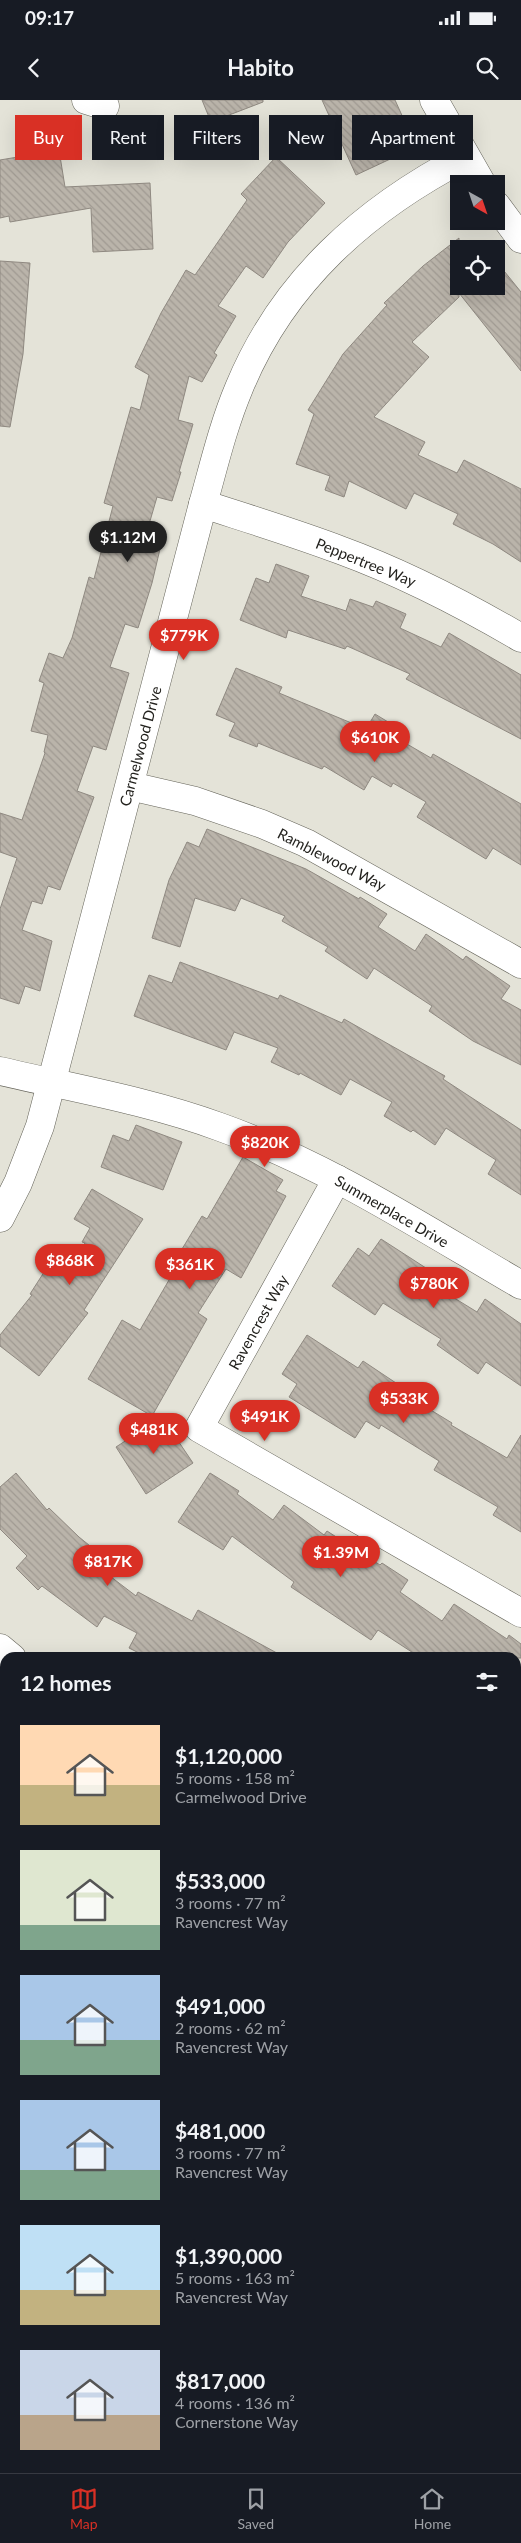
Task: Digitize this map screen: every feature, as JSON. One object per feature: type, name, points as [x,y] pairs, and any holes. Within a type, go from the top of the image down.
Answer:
[{"type":"street","points":[[434,100],[442,115]]},
{"type":"street","name":"Carmelwood Drive","points":[[0,1218],[18,1182],[34,1142],[52,1083],[203,504],[223,431],[239,387],[260,344],[286,305],[315,268],[348,235],[370,217],[423,179],[459,160]]},
{"type":"street","points":[[467,160],[476,175]]},
{"type":"street","points":[[505,217],[521,238]]},
{"type":"street","name":"Peppertree Way","points":[[203,504],[340,550],[409,579],[477,612],[521,638]]},
{"type":"street","name":"Ramblewood Way","points":[[130,786],[195,801],[262,824],[306,843],[521,964]]},
{"type":"street","name":"Summerplace Drive","points":[[0,1071],[149,1106],[219,1126],[290,1155],[337,1179],[521,1285]]},
{"type":"street","name":"Ravencrest Way","points":[[337,1179],[199,1428],[521,1613]]},
{"type":"building","points":[[202,100],[263,100],[263,102],[229,115],[208,115]]},
{"type":"building","points":[[322,100],[395,100],[402,115],[352,115],[352,160],[388,160],[356,175],[342,144],[342,115],[329,115]]},
{"type":"building","points":[[15,157],[15,160],[61,160],[65,187],[150,183],[153,249],[93,252],[91,208],[10,222],[9,216],[0,218],[0,160]]},
{"type":"building","points":[[273,160],[279,160],[325,203],[288,242],[263,278],[246,266],[218,306],[236,316],[214,353],[217,355],[202,382],[189,376],[178,420],[193,424],[179,472],[181,472],[172,501],[157,497],[143,545],[160,549],[152,583],[138,628],[125,624],[110,667],[129,673],[106,750],[93,746],[77,791],[94,797],[60,890],[48,886],[42,904],[32,901],[22,930],[52,941],[40,991],[25,986],[19,1004],[0,998],[0,909],[17,858],[0,852],[0,813],[22,820],[45,753],[48,735],[31,731],[44,683],[39,681],[49,653],[63,658],[72,638],[89,577],[94,579],[113,506],[104,503],[131,407],[140,410],[149,375],[135,367],[161,313],[186,270],[195,275],[247,200],[241,194]]},
{"type":"building","points":[[450,245],[450,295],[459,295],[459,297],[412,342],[429,357],[374,417],[425,442],[418,455],[457,473],[464,460],[521,489],[521,562],[493,544],[453,524],[458,514],[414,493],[406,509],[349,481],[344,497],[325,490],[330,476],[296,464],[314,414],[308,410],[343,354],[387,305],[384,303],[423,266]]},
{"type":"building","points":[[0,261],[30,263],[23,354],[10,427],[0,426]]},
{"type":"building","points":[[505,272],[521,292],[521,371],[461,295],[505,295]]},
{"type":"building","points":[[276,564],[309,576],[301,596],[346,611],[350,599],[373,607],[376,601],[406,614],[400,628],[441,647],[449,633],[521,675],[521,739],[406,679],[410,674],[347,646],[345,649],[288,630],[286,638],[240,620],[256,578],[269,583]]},
{"type":"building","points":[[236,668],[282,687],[279,693],[366,729],[375,714],[393,725],[388,733],[431,758],[433,754],[521,804],[521,865],[493,848],[486,859],[417,817],[426,802],[393,783],[391,787],[372,776],[364,790],[324,766],[322,769],[258,743],[257,747],[229,736],[235,723],[216,715]]},
{"type":"building","points":[[207,829],[306,869],[359,899],[360,897],[387,914],[378,927],[415,951],[426,934],[463,960],[466,956],[510,986],[501,999],[521,1010],[521,1065],[473,1041],[429,1011],[432,1006],[374,968],[367,979],[325,951],[328,947],[282,921],[285,916],[241,898],[235,911],[195,898],[180,947],[152,938],[169,880],[187,842],[199,847]]},
{"type":"building","points":[[180,962],[278,999],[280,995],[342,1023],[344,1019],[445,1076],[443,1079],[521,1130],[521,1195],[488,1174],[496,1160],[446,1128],[435,1145],[413,1130],[411,1132],[384,1116],[392,1102],[350,1079],[341,1095],[300,1073],[299,1075],[271,1062],[278,1048],[234,1032],[226,1050],[134,1016],[149,975],[172,983]]},
{"type":"building","points":[[136,1125],[182,1142],[163,1190],[101,1167],[113,1135],[129,1141]]},
{"type":"building","points":[[243,1157],[283,1180],[276,1191],[286,1196],[241,1278],[226,1269],[198,1313],[207,1319],[152,1416],[88,1379],[122,1320],[140,1330],[180,1261],[176,1259],[202,1216],[207,1219]]},
{"type":"building","points":[[92,1189],[143,1219],[84,1310],[88,1313],[39,1376],[0,1346],[0,1335],[32,1295],[30,1294],[48,1266],[62,1276],[85,1243],[82,1242],[90,1228],[74,1219]]},
{"type":"building","points":[[381,1239],[443,1279],[438,1288],[477,1312],[485,1299],[521,1324],[521,1386],[486,1362],[478,1374],[437,1345],[441,1339],[383,1303],[375,1315],[332,1286],[358,1248],[369,1256]]},
{"type":"building","points":[[307,1335],[358,1368],[363,1361],[405,1389],[403,1393],[452,1423],[451,1425],[507,1458],[521,1435],[521,1532],[493,1515],[498,1507],[434,1470],[439,1461],[381,1425],[379,1429],[366,1421],[355,1438],[289,1397],[297,1384],[282,1374]]},
{"type":"building","points":[[162,1417],[193,1463],[146,1494],[116,1447]]},
{"type":"building","points":[[16,1473],[47,1510],[49,1508],[79,1537],[105,1558],[98,1567],[136,1596],[138,1592],[192,1621],[198,1610],[275,1652],[137,1652],[129,1648],[137,1633],[104,1616],[97,1627],[42,1586],[38,1590],[16,1568],[27,1556],[0,1529],[0,1487]]},
{"type":"building","points":[[210,1473],[239,1491],[237,1494],[273,1520],[284,1505],[324,1535],[327,1531],[380,1565],[382,1563],[408,1580],[400,1592],[442,1621],[454,1604],[507,1639],[509,1635],[521,1644],[521,1652],[412,1652],[378,1630],[371,1640],[291,1587],[294,1582],[232,1536],[223,1550],[178,1522]]}]
